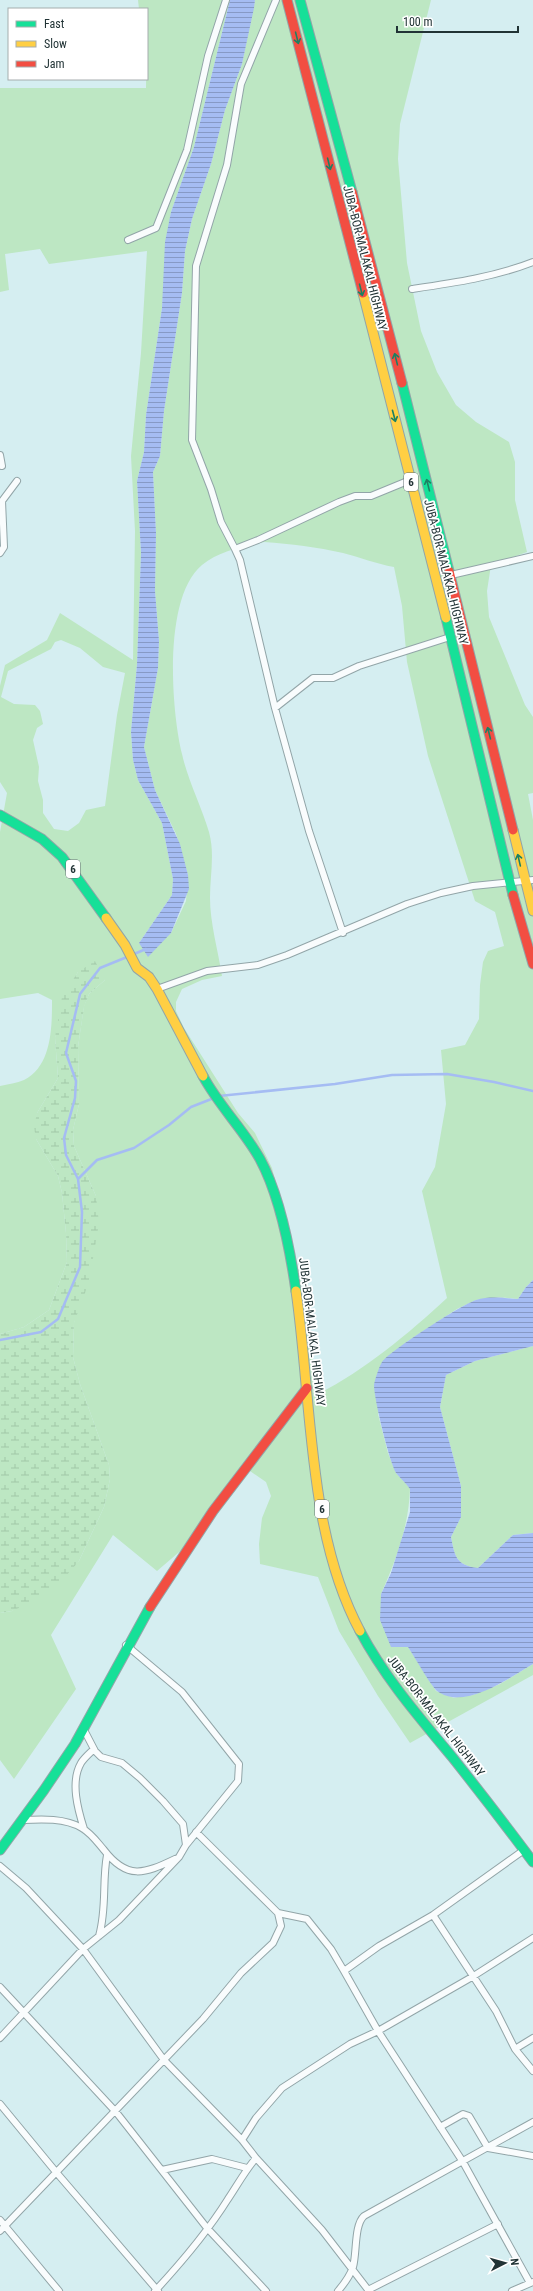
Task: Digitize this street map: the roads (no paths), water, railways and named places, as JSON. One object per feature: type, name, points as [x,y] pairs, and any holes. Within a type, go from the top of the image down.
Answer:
[{"type":"main road","name":"JUBA-BOR-MALAKAL HIGHWAY","points":[[288,0],[450,637],[509,882],[533,964]]},
{"type":"main road","name":"JUBA-BOR-MALAKAL HIGHWAY","points":[[300,0],[393,346],[529,880],[533,911]]},
{"type":"main road","name":"JUBA-BOR-MALAKAL HIGHWAY","points":[[0,815],[42,839],[62,857],[125,945],[136,968],[149,977],[157,989],[207,1083],[225,1111],[250,1143],[260,1159],[274,1193],[292,1262],[303,1338],[313,1454],[327,1537],[334,1564],[351,1614],[375,1659],[393,1685],[485,1798],[533,1862]]},
{"type":"main road","points":[[0,1850],[43,1792],[84,1728],[126,1645],[162,1586],[227,1489],[307,1388]]},
{"type":"street","points":[[128,240],[156,228],[187,150],[208,56],[226,0]]},
{"type":"street","points":[[276,0],[241,84],[227,165],[196,266],[192,440],[211,489],[221,522],[240,560],[275,708],[309,831],[343,933]]},
{"type":"street","points":[[412,289],[457,282],[519,268],[533,262]]},
{"type":"street","points":[[0,455],[2,466]]},
{"type":"street","points":[[234,549],[258,540],[339,502],[355,496],[371,496],[410,480]]},
{"type":"street","points":[[0,553],[4,547],[1,516],[2,501],[18,481]]},
{"type":"street","points":[[451,575],[533,556]]},
{"type":"street","points":[[275,708],[313,678],[333,678],[359,666],[450,637]]},
{"type":"street","points":[[157,989],[207,971],[258,964],[343,933],[407,904],[441,893],[473,886],[529,880]]},
{"type":"street","points":[[0,2038],[83,1949],[119,1920],[179,1857],[196,1832],[238,1781],[239,1764],[182,1692],[126,1645]]},
{"type":"street","points":[[84,1728],[94,1749],[101,1757],[122,1763],[140,1778],[183,1824],[186,1845]]},
{"type":"street","points":[[84,1829],[77,1798],[76,1776],[81,1763],[94,1749]]},
{"type":"street","points":[[23,1820],[46,1819],[76,1825],[91,1834],[107,1855],[121,1868],[135,1873],[158,1867],[179,1857]]},
{"type":"street","points":[[0,2232],[5,2225],[116,2112],[204,2019],[241,1973],[273,1943],[281,1926],[278,1913],[196,1832]]},
{"type":"street","points":[[344,1971],[379,1946],[433,1915],[524,1850]]},
{"type":"street","points":[[100,1936],[104,1918],[105,1866],[107,1855]]},
{"type":"street","points":[[0,1866],[26,1888],[83,1949],[164,2060],[242,2140],[256,2158],[322,2230],[369,2291],[498,2224]]},
{"type":"street","points":[[278,1913],[307,1919],[331,1949],[378,2031],[463,2162],[532,2282],[512,2291]]},
{"type":"street","points":[[433,1915],[472,1977],[496,2011],[515,2048],[533,2071]]},
{"type":"street","points":[[242,2140],[256,2118],[282,2088],[350,2044],[378,2031],[472,1977],[533,1938]]},
{"type":"street","points":[[0,1987],[116,2112],[207,2228],[266,2291]]},
{"type":"street","points":[[515,2048],[533,2038]]},
{"type":"street","points":[[0,2104],[158,2291]]},
{"type":"street","points":[[440,2127],[463,2114],[469,2116],[488,2148],[533,2156]]},
{"type":"street","points":[[338,2291],[352,2268],[357,2247],[360,2219],[533,2122]]},
{"type":"street","points":[[155,2291],[207,2228],[256,2158]]},
{"type":"street","points":[[162,2170],[212,2159],[248,2168]]},
{"type":"street","points":[[0,2220],[59,2291]]},
{"type":"water","points":[[230,0],[255,0],[242,64],[225,110],[211,164],[192,219],[185,251],[182,293],[164,411],[160,456],[153,472],[156,533],[155,591],[159,641],[158,668],[144,747],[155,790],[180,844],[188,875],[189,889],[171,933],[148,957],[139,943],[172,895],[173,879],[162,823],[138,780],[133,760],[131,732],[137,664],[141,553],[137,481],[144,452],[146,415],[162,308],[165,242],[171,212],[194,147]]},
{"type":"water","points":[[533,1280],[533,1346],[475,1361],[446,1375],[440,1407],[461,1486],[461,1517],[451,1537],[458,1559],[465,1565],[478,1568],[513,1535],[533,1533],[533,1664],[499,1684],[473,1695],[460,1697],[448,1696],[434,1688],[408,1647],[391,1647],[380,1620],[381,1594],[391,1573],[410,1512],[410,1489],[396,1473],[393,1466],[382,1430],[374,1385],[382,1362],[398,1348],[427,1328],[456,1310],[476,1300],[491,1298],[518,1299]]},
{"type":"waterway","points":[[134,954],[146,949]]},
{"type":"waterway","points":[[0,1340],[41,1332],[58,1319],[80,1267],[82,1212],[78,1179],[66,1155],[64,1138],[75,1098],[76,1081],[66,1053],[80,994],[100,968],[127,957]]},
{"type":"waterway","points":[[219,1096],[335,1084],[392,1075],[447,1074],[494,1082],[533,1091]]},
{"type":"waterway","points":[[78,1179],[97,1160],[134,1148],[169,1125],[191,1107],[214,1098]]}]
